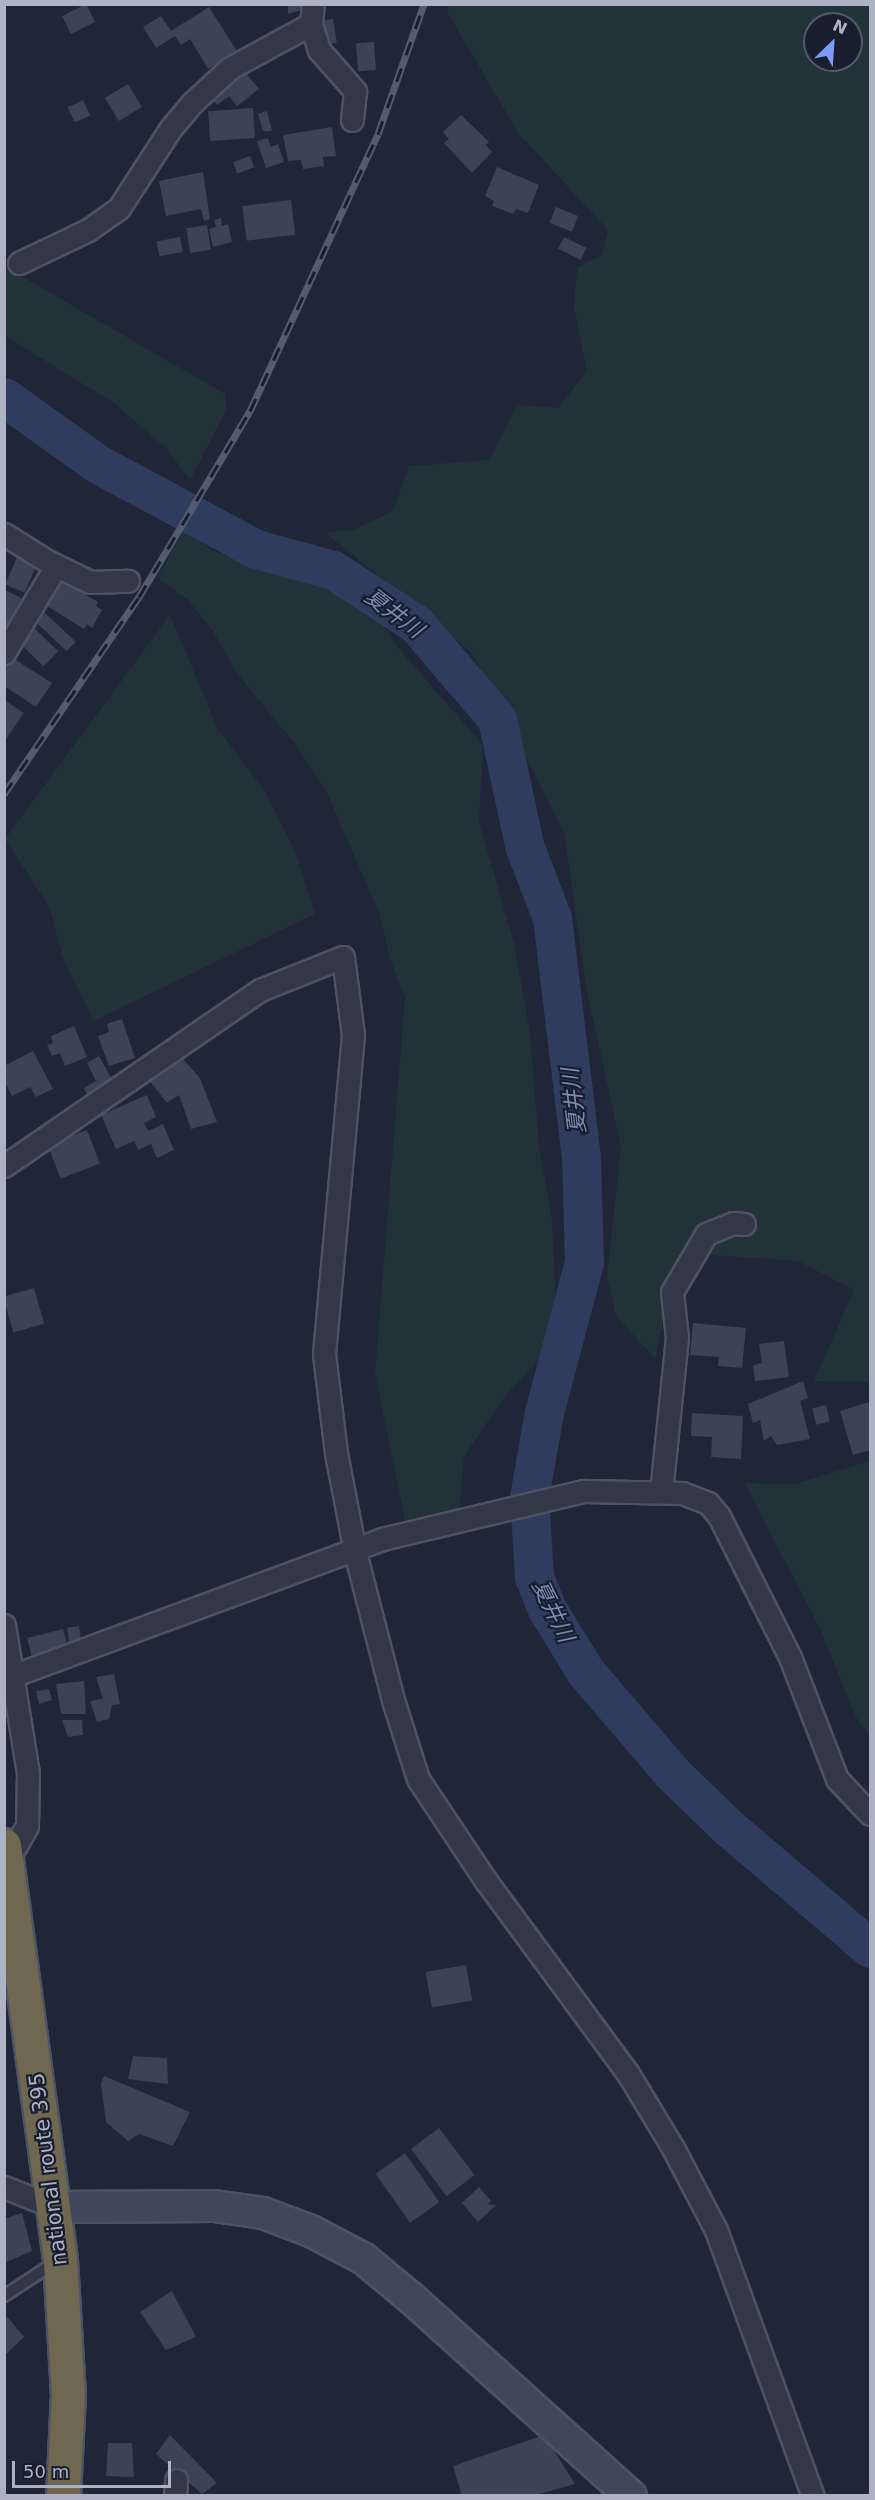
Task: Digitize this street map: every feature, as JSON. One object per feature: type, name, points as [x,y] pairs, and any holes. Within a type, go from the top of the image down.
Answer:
[{"type":"highway","name":"national route 395","points":[[6,1856],[60,2260],[68,2394],[63,2496]]},
{"type":"street","points":[[19,263],[88,230],[119,208],[171,128],[193,102],[230,68],[312,14],[319,50],[355,91],[352,120]]},
{"type":"street","points":[[4,534],[56,566],[90,582],[128,581]]},
{"type":"street","points":[[4,653],[56,566]]},
{"type":"street","points":[[4,1166],[260,990],[343,957],[353,1035],[324,1354],[336,1453],[355,1552],[393,1700],[418,1779],[486,1881],[627,2072],[674,2148],[716,2230],[813,2496]]},
{"type":"street","points":[[651,1492],[677,1338],[672,1292],[706,1234],[733,1223],[744,1224]]},
{"type":"street","points":[[8,1675],[355,1552],[382,1539],[584,1491],[651,1492],[694,1497],[708,1503],[718,1516],[790,1657],[837,1779],[870,1814]]},
{"type":"street","points":[[4,1625],[8,1675],[28,1784],[27,1826],[6,1856]]},
{"type":"street","points":[[4,2187],[54,2207],[214,2206],[263,2213],[311,2231],[364,2259],[631,2496]]},
{"type":"lane","points":[[4,2296],[60,2260]]},
{"type":"shaded area","points":[[449,5],[870,5],[870,1386],[869,1382],[814,1381],[854,1290],[798,1261],[711,1255],[676,1265],[655,1358],[616,1316],[607,1276],[621,1147],[586,987],[564,831],[472,653],[326,533],[355,529],[393,511],[409,466],[489,460],[518,405],[558,408],[587,371],[574,307],[577,268],[602,255],[608,230],[519,134],[447,12]]},
{"type":"shaded area","points":[[4,266],[225,394],[226,411],[190,480],[167,449],[114,403],[5,336]]},
{"type":"shaded area","points":[[188,523],[207,547],[233,559],[317,575],[372,606],[394,643],[483,745],[479,822],[514,943],[530,1033],[539,1147],[552,1219],[557,1330],[545,1353],[506,1395],[464,1456],[457,1536],[410,1544],[375,1374],[405,997],[390,959],[379,912],[326,791],[296,745],[236,672],[213,631],[187,599],[157,578]]},
{"type":"shaded area","points":[[170,615],[217,727],[265,792],[294,849],[315,914],[94,1021],[63,958],[49,906],[5,839]]},
{"type":"shaded area","points":[[870,1461],[870,1736],[856,1717],[820,1629],[745,1483],[795,1484]]},
{"type":"building","points":[[86,4],[95,22],[71,34],[62,16]]},
{"type":"building","points":[[288,4],[307,4],[308,8],[288,14]]},
{"type":"building","points":[[209,7],[237,51],[208,69],[190,39],[181,45],[175,36],[156,48],[143,27],[161,16],[171,31]]},
{"type":"building","points":[[333,19],[337,43],[328,44],[324,20]]},
{"type":"building","points":[[374,42],[376,70],[358,71],[356,43]]},
{"type":"building","points":[[244,71],[259,89],[237,106],[229,96],[217,105],[211,97]]},
{"type":"building","points":[[128,84],[142,107],[119,121],[105,98]]},
{"type":"building","points":[[83,100],[90,115],[75,123],[68,107]]},
{"type":"building","points":[[253,108],[255,138],[210,141],[208,111]]},
{"type":"building","points":[[267,111],[272,131],[263,131],[258,114]]},
{"type":"building","points":[[461,115],[489,142],[486,145],[492,152],[472,173],[444,143],[449,139],[443,132]]},
{"type":"building","points":[[332,127],[336,156],[323,157],[324,166],[303,169],[301,160],[288,161],[283,135]]},
{"type":"building","points":[[268,138],[271,147],[278,144],[284,162],[266,168],[257,141]]},
{"type":"building","points":[[250,156],[254,167],[237,173],[233,162]]},
{"type":"building","points":[[497,167],[539,185],[528,213],[516,209],[513,214],[492,206],[494,201],[485,196]]},
{"type":"building","points":[[203,172],[210,219],[204,221],[201,209],[166,216],[159,181]]},
{"type":"building","points":[[291,200],[295,235],[247,241],[242,206]]},
{"type":"building","points":[[556,207],[578,216],[572,232],[550,223]]},
{"type":"building","points":[[221,218],[222,226],[228,224],[232,242],[213,247],[209,229],[216,227],[214,220]]},
{"type":"building","points":[[207,225],[211,250],[190,253],[186,228]]},
{"type":"building","points":[[180,237],[183,252],[159,256],[156,242]]},
{"type":"building","points":[[564,237],[586,248],[581,260],[558,249]]},
{"type":"building","points":[[17,557],[36,565],[25,593],[5,585]]},
{"type":"building","points":[[62,581],[98,602],[96,606],[102,610],[92,628],[87,624],[84,629],[47,606]]},
{"type":"building","points":[[5,590],[27,601],[14,628],[4,623]]},
{"type":"building","points":[[45,613],[76,642],[67,651],[36,623]]},
{"type":"building","points":[[33,627],[58,651],[44,666],[18,642]]},
{"type":"building","points":[[11,657],[52,683],[36,707],[4,686],[4,667]]},
{"type":"building","points":[[4,700],[24,713],[4,742]]},
{"type":"building","points":[[122,1019],[135,1058],[109,1066],[98,1036],[109,1032],[107,1024]]},
{"type":"building","points":[[74,1026],[87,1057],[65,1066],[60,1053],[52,1056],[47,1045],[53,1043],[51,1036]]},
{"type":"building","points":[[33,1051],[53,1089],[36,1097],[30,1087],[12,1096],[4,1081],[4,1066]]},
{"type":"building","points":[[99,1056],[114,1083],[88,1096],[84,1088],[96,1081],[87,1063]]},
{"type":"building","points":[[181,1057],[200,1078],[217,1122],[191,1129],[179,1095],[167,1103],[149,1080]]},
{"type":"building","points":[[147,1095],[156,1117],[144,1123],[148,1131],[163,1124],[174,1150],[157,1158],[151,1144],[138,1150],[134,1141],[116,1149],[101,1115]]},
{"type":"building","points":[[87,1130],[100,1164],[61,1179],[48,1145]]},
{"type":"building","points":[[34,1288],[44,1324],[13,1332],[4,1297]]},
{"type":"building","points":[[693,1323],[746,1328],[742,1368],[718,1366],[719,1357],[690,1355]]},
{"type":"building","points":[[784,1341],[789,1377],[755,1381],[753,1365],[762,1363],[759,1344]]},
{"type":"building","points":[[803,1381],[808,1398],[800,1401],[810,1439],[777,1445],[771,1436],[764,1441],[760,1420],[753,1423],[748,1404]]},
{"type":"building","points":[[869,1402],[870,1450],[853,1455],[840,1411]]},
{"type":"building","points":[[826,1405],[830,1422],[816,1425],[812,1408]]},
{"type":"building","points":[[692,1413],[743,1416],[741,1459],[711,1457],[712,1437],[691,1436]]},
{"type":"building","points":[[79,1626],[83,1654],[71,1655],[67,1628]]},
{"type":"building","points":[[63,1629],[69,1653],[33,1662],[27,1638]]},
{"type":"building","points":[[114,1674],[120,1704],[112,1705],[109,1719],[97,1722],[90,1701],[103,1699],[96,1677]]},
{"type":"building","points":[[84,1681],[86,1714],[61,1714],[56,1684]]},
{"type":"building","points":[[49,1689],[52,1700],[39,1704],[36,1691]]},
{"type":"building","points":[[62,1720],[82,1720],[83,1735],[68,1737]]},
{"type":"building","points":[[466,1965],[472,2000],[432,2008],[426,1972]]},
{"type":"building","points":[[133,2056],[167,2058],[168,2084],[128,2079]]},
{"type":"building","points":[[104,2076],[190,2112],[173,2146],[139,2134],[128,2141],[106,2122],[101,2084]]},
{"type":"building","points":[[439,2128],[475,2175],[447,2196],[411,2149]]},
{"type":"building","points":[[405,2153],[439,2202],[410,2223],[376,2174]]},
{"type":"building","points":[[479,2187],[491,2201],[488,2204],[496,2205],[478,2222],[462,2203]]},
{"type":"building","points":[[22,2213],[32,2251],[4,2263],[4,2219]]},
{"type":"building","points":[[172,2291],[196,2337],[166,2350],[140,2312]]},
{"type":"building","points":[[4,2313],[24,2337],[4,2356]]},
{"type":"building","points":[[170,2435],[217,2483],[202,2494],[156,2454]]},
{"type":"building","points":[[544,2435],[575,2484],[532,2496],[462,2496],[453,2466]]},
{"type":"building","points":[[108,2443],[132,2443],[134,2477],[106,2476]]},
{"type":"waterway","name":"夏井川","points":[[4,397],[98,464],[256,549],[333,570],[416,624],[497,719],[525,848],[552,918],[581,1156],[584,1262],[544,1412],[529,1497],[534,1577],[547,1609],[585,1671],[673,1774],[729,1828],[870,1948]]},
{"type":"railway","points":[[4,794],[139,597],[250,411],[378,134],[424,4]]}]
